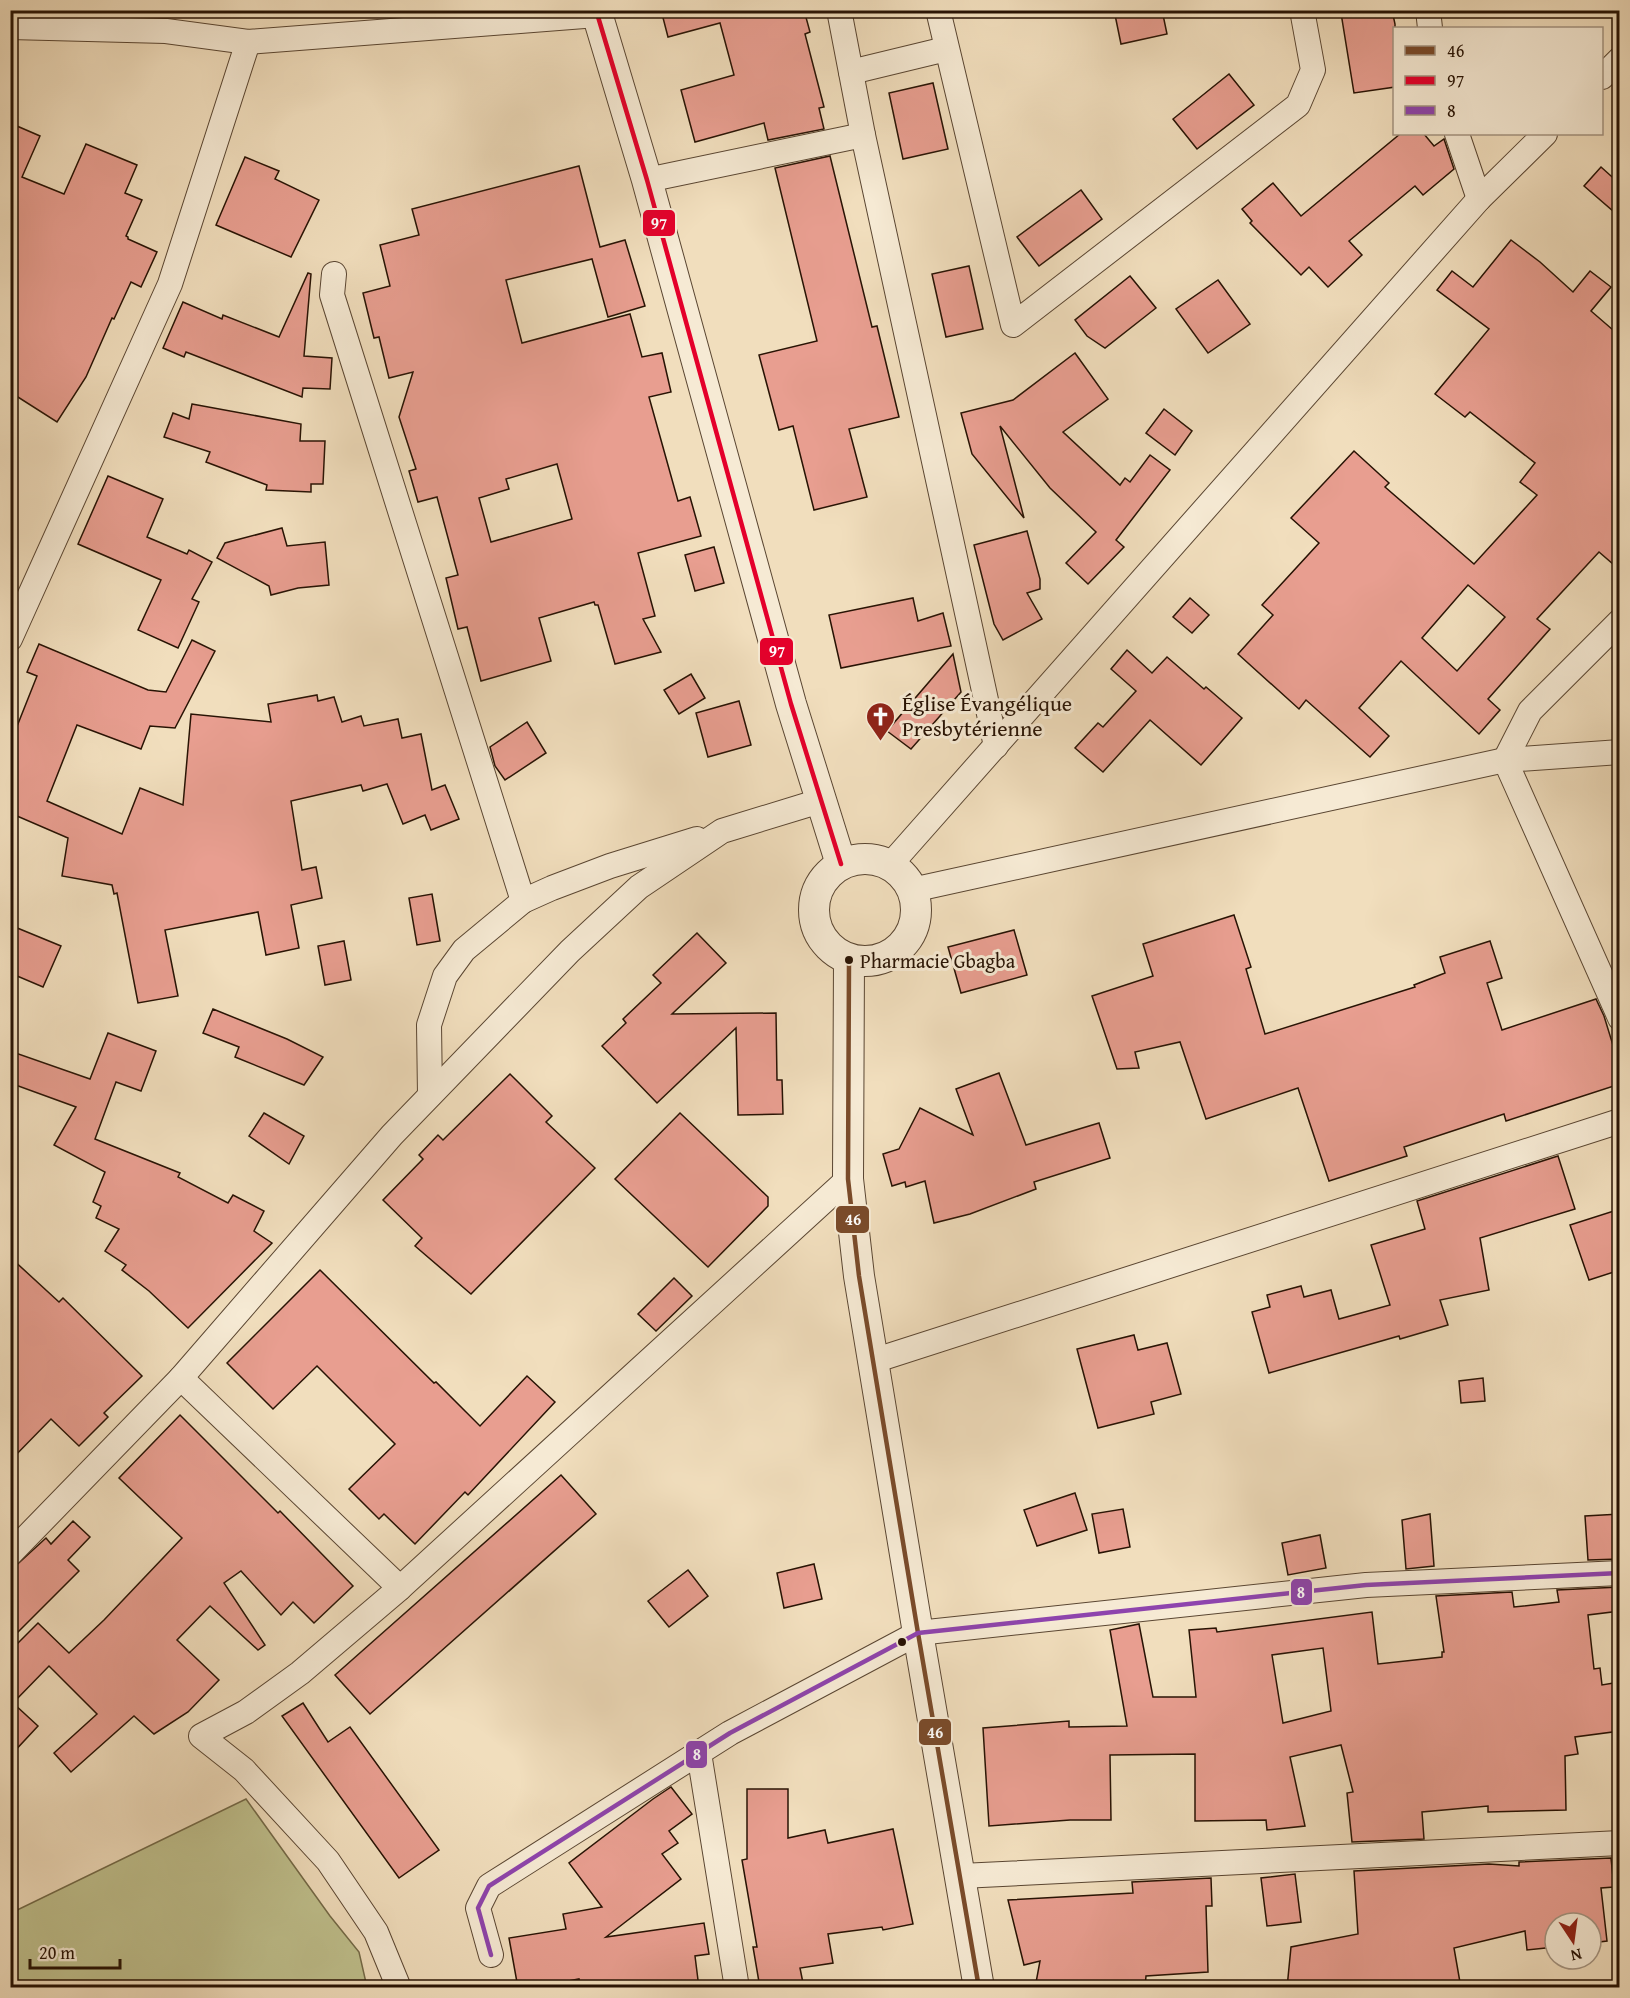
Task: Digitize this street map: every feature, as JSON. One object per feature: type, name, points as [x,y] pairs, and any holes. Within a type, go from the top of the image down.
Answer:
[{"type":"street","points":[[839,10],[863,135],[996,746]]},
{"type":"street","points":[[938,10],[1013,324],[1298,105],[1313,70],[1302,10]]},
{"type":"street","points":[[1428,10],[1430,27]]},
{"type":"street","points":[[10,27],[165,21],[248,42],[596,13],[647,180],[791,704],[820,801],[842,864]]},
{"type":"street","points":[[12,629],[170,284],[248,42]]},
{"type":"street","points":[[851,72],[946,49]]},
{"type":"street","points":[[1603,76],[1620,59]]},
{"type":"street","points":[[647,180],[863,135]]},
{"type":"street","points":[[1457,135],[1479,199]]},
{"type":"street","points":[[890,866],[1479,199],[1544,135]]},
{"type":"street","points":[[334,274],[332,296],[524,901]]},
{"type":"street","points":[[1505,760],[1530,711],[1620,621]]},
{"type":"street","points":[[912,890],[1505,760],[1620,753]]},
{"type":"street","points":[[1505,760],[1620,1017]]},
{"type":"street","points":[[430,1095],[429,1026],[446,976],[464,950],[524,901],[610,866],[820,801]]},
{"type":"street","points":[[10,1554],[181,1378],[376,1153],[570,951],[639,887],[722,831]]},
{"type":"street","points":[[858,859],[875,860],[890,866],[903,876],[912,890],[916,906],[915,922],[908,938],[897,950],[882,959],[866,962],[849,960],[834,952],[821,939],[814,923],[813,906],[817,889],[828,874],[842,864],[858,859]]},
{"type":"street","points":[[849,960],[848,1179],[860,1276],[918,1633],[980,1988]]},
{"type":"street","points":[[873,1361],[1620,1121]]},
{"type":"street","points":[[399,1988],[376,1932],[328,1861],[244,1770],[201,1736],[246,1712],[300,1673],[400,1588],[848,1179]]},
{"type":"street","points":[[181,1378],[400,1588]]},
{"type":"street","points":[[491,1955],[478,1908],[489,1886],[730,1733],[918,1633],[1366,1585],[1620,1573]]},
{"type":"street","points":[[699,1753],[736,1988]]},
{"type":"street","points":[[961,1876],[1620,1844]]},
{"type":"green space","points":[[246,1799],[330,1916],[359,1952],[367,1987],[11,1987],[11,1913]]},
{"type":"building","points":[[661,10],[738,10],[738,15],[754,10],[804,10],[810,32],[805,34],[824,107],[819,108],[824,129],[768,140],[764,123],[695,142],[681,90],[734,75],[720,23],[668,37]]},
{"type":"building","points":[[1114,10],[1162,10],[1167,34],[1121,44]]},
{"type":"building","points":[[1354,10],[1392,10],[1395,24],[1393,27],[1393,87],[1354,93],[1341,13]]},
{"type":"building","points":[[1229,74],[1254,105],[1197,149],[1173,119]]},
{"type":"building","points":[[933,83],[948,149],[903,159],[889,93]]},
{"type":"building","points":[[10,123],[40,136],[22,177],[64,194],[86,144],[137,165],[125,193],[142,200],[126,236],[157,252],[141,287],[131,282],[86,377],[57,422],[10,392]]},
{"type":"building","points":[[1399,135],[1425,135],[1434,146],[1444,139],[1454,169],[1423,195],[1415,186],[1349,241],[1362,255],[1328,287],[1309,267],[1301,275],[1250,223],[1252,221],[1242,209],[1273,183],[1301,216]]},
{"type":"building","points":[[830,156],[872,327],[877,326],[899,417],[849,429],[867,497],[814,510],[793,426],[779,430],[759,355],[817,341],[775,168]]},
{"type":"building","points":[[245,157],[279,171],[275,179],[319,200],[291,257],[216,225]]},
{"type":"building","points":[[579,166],[600,247],[625,240],[645,306],[608,317],[592,259],[506,280],[522,343],[630,314],[642,357],[662,353],[671,392],[649,397],[678,501],[690,497],[701,536],[638,553],[655,616],[643,619],[661,652],[615,664],[598,605],[594,602],[539,618],[551,661],[481,681],[467,627],[458,629],[446,578],[458,575],[437,497],[418,502],[409,471],[416,469],[399,417],[413,372],[389,378],[379,337],[374,338],[363,293],[390,286],[380,245],[419,235],[412,209]],"holes":[[[557,464],[572,519],[491,542],[479,498],[509,489],[506,479]]]},
{"type":"building","points":[[1601,167],[1620,184],[1620,217],[1584,186]]},
{"type":"building","points":[[1081,190],[1102,219],[1039,266],[1017,237]]},
{"type":"building","points":[[1511,240],[1573,292],[1590,271],[1611,287],[1591,311],[1620,336],[1620,570],[1599,552],[1537,619],[1550,629],[1488,699],[1500,710],[1479,734],[1401,661],[1359,708],[1389,736],[1370,757],[1306,700],[1299,709],[1238,654],[1273,615],[1262,605],[1319,543],[1291,518],[1354,451],[1389,483],[1385,487],[1474,564],[1537,495],[1520,482],[1535,463],[1470,412],[1465,417],[1435,394],[1489,329],[1437,290],[1452,271],[1473,287]],"holes":[[[1468,585],[1505,617],[1457,671],[1422,638]]]},
{"type":"building","points":[[969,266],[983,329],[946,337],[932,274]]},
{"type":"building","points":[[308,273],[311,274],[304,356],[332,358],[330,389],[303,388],[302,397],[186,352],[184,357],[163,348],[183,302],[222,319],[223,315],[279,337]]},
{"type":"building","points":[[1130,276],[1156,308],[1105,348],[1087,336],[1075,320]]},
{"type":"building","points":[[1218,280],[1250,324],[1208,353],[1176,309]]},
{"type":"building","points":[[1075,353],[1108,399],[1063,432],[1120,485],[1125,478],[1130,482],[1150,455],[1170,470],[1116,540],[1124,547],[1088,584],[1066,563],[1096,532],[1050,488],[1000,426],[1024,518],[972,454],[961,413],[1013,400]]},
{"type":"building","points":[[192,404],[301,424],[300,441],[325,441],[323,484],[311,484],[311,492],[266,490],[267,485],[206,462],[210,452],[164,437],[173,413],[189,419]]},
{"type":"building","points":[[1164,409],[1192,431],[1175,455],[1146,433]]},
{"type":"building","points":[[108,476],[163,499],[147,537],[187,554],[189,550],[212,562],[192,599],[199,602],[178,648],[138,630],[161,580],[78,544]]},
{"type":"building","points":[[282,528],[287,546],[325,542],[329,585],[298,588],[271,595],[269,586],[217,558],[225,543]]},
{"type":"building","points":[[1027,531],[1040,579],[1040,589],[1027,593],[1042,619],[1003,640],[994,624],[974,545]]},
{"type":"building","points":[[714,547],[724,583],[695,591],[685,555]]},
{"type":"building","points":[[913,598],[918,621],[943,613],[951,646],[841,668],[829,615]]},
{"type":"building","points":[[1190,598],[1209,615],[1192,633],[1173,617]]},
{"type":"building","points":[[192,640],[215,651],[175,728],[150,726],[141,749],[77,725],[47,801],[122,834],[140,788],[183,805],[191,714],[271,722],[268,704],[317,695],[318,701],[334,697],[342,722],[361,716],[364,726],[398,719],[402,738],[421,734],[432,790],[445,785],[459,819],[431,830],[425,815],[403,824],[387,784],[363,791],[361,785],[291,801],[302,870],[316,867],[322,898],[291,905],[299,948],[266,955],[258,912],[165,930],[178,996],[138,1003],[117,893],[114,894],[112,885],[62,876],[68,838],[10,813],[10,744],[37,676],[27,672],[39,644],[148,690],[166,692]]},
{"type":"building","points":[[1127,650],[1152,673],[1167,657],[1242,718],[1201,765],[1150,720],[1103,772],[1075,748],[1098,723],[1103,727],[1136,691],[1111,669]]},
{"type":"building","points":[[953,654],[961,692],[911,749],[887,731]]},
{"type":"building","points":[[691,674],[705,698],[679,714],[664,690]]},
{"type":"building","points":[[739,701],[751,745],[708,757],[696,713]]},
{"type":"building","points":[[527,722],[546,753],[505,780],[495,766],[490,747]]},
{"type":"building","points":[[432,894],[440,941],[417,945],[409,898]]},
{"type":"building","points":[[1234,915],[1251,967],[1246,969],[1265,1034],[1415,987],[1414,985],[1445,973],[1440,957],[1490,941],[1502,978],[1487,983],[1502,1030],[1596,999],[1604,1016],[1620,1068],[1620,1084],[1506,1121],[1504,1114],[1404,1147],[1407,1156],[1329,1181],[1298,1088],[1206,1119],[1180,1042],[1135,1052],[1139,1068],[1117,1069],[1092,996],[1153,976],[1143,944]]},
{"type":"building","points":[[10,925],[61,946],[43,987],[10,973]]},
{"type":"building","points":[[1014,930],[1027,975],[961,993],[948,947]]},
{"type":"building","points":[[697,933],[726,963],[672,1014],[776,1013],[777,1080],[782,1080],[783,1114],[738,1115],[736,1028],[657,1103],[602,1046],[626,1023],[623,1019],[661,983],[653,975]]},
{"type":"building","points":[[344,941],[351,980],[325,985],[318,946]]},
{"type":"building","points":[[213,1009],[287,1039],[323,1057],[304,1085],[235,1057],[239,1047],[203,1033]]},
{"type":"building","points":[[108,1033],[156,1051],[141,1091],[116,1082],[95,1139],[180,1173],[178,1177],[228,1203],[233,1195],[264,1211],[254,1231],[272,1243],[188,1328],[149,1291],[122,1270],[126,1265],[105,1251],[119,1229],[96,1218],[101,1206],[93,1202],[105,1172],[54,1145],[76,1107],[10,1083],[10,1051],[90,1079]]},
{"type":"building","points":[[999,1073],[1026,1145],[1099,1123],[1110,1158],[1034,1182],[1036,1189],[970,1214],[934,1223],[925,1181],[906,1187],[905,1182],[892,1186],[883,1154],[899,1149],[920,1108],[973,1135],[956,1089]]},
{"type":"building","points":[[510,1074],[552,1116],[546,1122],[595,1168],[471,1294],[415,1246],[422,1238],[383,1200],[423,1159],[419,1155],[438,1135],[443,1140]]},
{"type":"building","points":[[264,1113],[304,1136],[289,1164],[249,1136]]},
{"type":"building","points":[[680,1113],[768,1197],[768,1206],[708,1267],[615,1179]]},
{"type":"building","points":[[1558,1156],[1575,1209],[1480,1238],[1489,1290],[1440,1300],[1448,1325],[1400,1339],[1399,1336],[1269,1373],[1252,1312],[1270,1307],[1267,1295],[1301,1286],[1304,1297],[1331,1290],[1339,1319],[1390,1305],[1371,1245],[1425,1229],[1417,1201]]},
{"type":"building","points":[[1620,1209],[1620,1270],[1589,1280],[1570,1225]]},
{"type":"building","points":[[10,1257],[59,1302],[63,1298],[142,1376],[104,1413],[108,1417],[79,1446],[51,1419],[10,1461]]},
{"type":"building","points":[[320,1270],[480,1426],[527,1376],[555,1402],[468,1495],[465,1492],[415,1544],[384,1514],[379,1519],[349,1489],[395,1444],[317,1366],[273,1409],[227,1363]]},
{"type":"building","points":[[674,1278],[692,1296],[656,1331],[638,1314]]},
{"type":"building","points":[[1134,1335],[1138,1350],[1167,1343],[1181,1394],[1151,1402],[1154,1414],[1098,1428],[1077,1349]]},
{"type":"building","points":[[1483,1378],[1485,1401],[1461,1403],[1459,1381]]},
{"type":"building","points":[[180,1415],[278,1513],[280,1511],[353,1586],[314,1623],[293,1602],[281,1615],[241,1571],[224,1583],[265,1645],[258,1650],[210,1606],[177,1640],[219,1680],[188,1712],[154,1734],[134,1716],[71,1772],[54,1753],[97,1714],[49,1666],[13,1703],[38,1726],[10,1756],[10,1651],[38,1623],[69,1653],[104,1620],[182,1538],[119,1478]]},
{"type":"building","points":[[561,1475],[596,1514],[370,1714],[335,1675]]},
{"type":"building","points":[[1075,1493],[1087,1530],[1037,1546],[1024,1510]]},
{"type":"building","points":[[1123,1509],[1130,1547],[1099,1553],[1092,1514]]},
{"type":"building","points":[[1430,1514],[1434,1566],[1406,1569],[1402,1520]]},
{"type":"building","points":[[1620,1514],[1620,1559],[1588,1560],[1585,1516]]},
{"type":"building","points":[[73,1521],[90,1537],[68,1560],[79,1571],[10,1640],[10,1571],[46,1538],[51,1544]]},
{"type":"building","points":[[1320,1535],[1326,1568],[1288,1575],[1282,1543]]},
{"type":"building","points":[[814,1564],[822,1599],[784,1608],[777,1573]]},
{"type":"building","points":[[688,1570],[708,1596],[669,1627],[648,1601]]},
{"type":"building","points":[[1620,1587],[1620,1611],[1588,1615],[1594,1669],[1600,1668],[1602,1685],[1620,1682],[1620,1731],[1575,1737],[1578,1754],[1565,1756],[1566,1810],[1488,1812],[1488,1806],[1422,1812],[1424,1839],[1352,1842],[1347,1793],[1353,1792],[1341,1745],[1290,1757],[1305,1826],[1267,1830],[1266,1820],[1195,1821],[1195,1754],[1110,1755],[1111,1820],[1070,1820],[989,1826],[983,1728],[1069,1721],[1069,1727],[1127,1726],[1110,1630],[1139,1624],[1153,1697],[1196,1697],[1189,1630],[1216,1628],[1217,1632],[1372,1612],[1378,1664],[1442,1657],[1442,1652],[1444,1652],[1436,1596],[1512,1592],[1514,1607],[1559,1602],[1557,1590]],"holes":[[[1323,1648],[1331,1711],[1283,1723],[1272,1655]]]},
{"type":"building","points":[[303,1703],[328,1742],[350,1727],[439,1850],[399,1878],[282,1716]]},
{"type":"building","points":[[671,1787],[692,1814],[669,1831],[678,1843],[662,1854],[681,1879],[606,1937],[704,1923],[709,1954],[695,1956],[699,1988],[581,1988],[579,1979],[533,1988],[518,1988],[509,1938],[566,1929],[563,1914],[602,1907],[569,1863]]},
{"type":"building","points":[[747,1789],[788,1789],[788,1838],[825,1830],[828,1843],[893,1829],[913,1924],[883,1930],[882,1927],[828,1934],[833,1963],[800,1968],[804,1988],[760,1988],[753,1947],[757,1947],[742,1860],[747,1859]]},
{"type":"building","points":[[1611,1858],[1614,1887],[1601,1888],[1607,1941],[1603,1942],[1603,1911],[1543,1911],[1543,1948],[1527,1950],[1525,1931],[1454,1948],[1461,1988],[1287,1988],[1291,1947],[1358,1934],[1354,1871],[1489,1864],[1519,1866],[1519,1862]]},
{"type":"building","points":[[1295,1874],[1301,1922],[1267,1926],[1261,1878]]},
{"type":"building","points":[[1211,1878],[1212,1906],[1206,1906],[1208,1972],[1146,1976],[1145,1988],[1035,1988],[1040,1961],[1024,1965],[1008,1900],[1133,1893],[1132,1882]]},
{"type":"transit line","name":"97","points":[[596,10],[647,180],[791,704],[841,864]]},
{"type":"transit line","name":"46","points":[[849,960],[848,1179],[859,1276],[979,1988]]},
{"type":"transit line","name":"8","points":[[491,1955],[478,1908],[489,1886],[730,1733],[918,1633],[1366,1585],[1620,1573]]},
{"type":"place","name":"Église Évangélique Presbytérienne","points":[[881,742]]},
{"type":"place","name":"Pharmacie Gbagba","points":[[849,960]]}]
